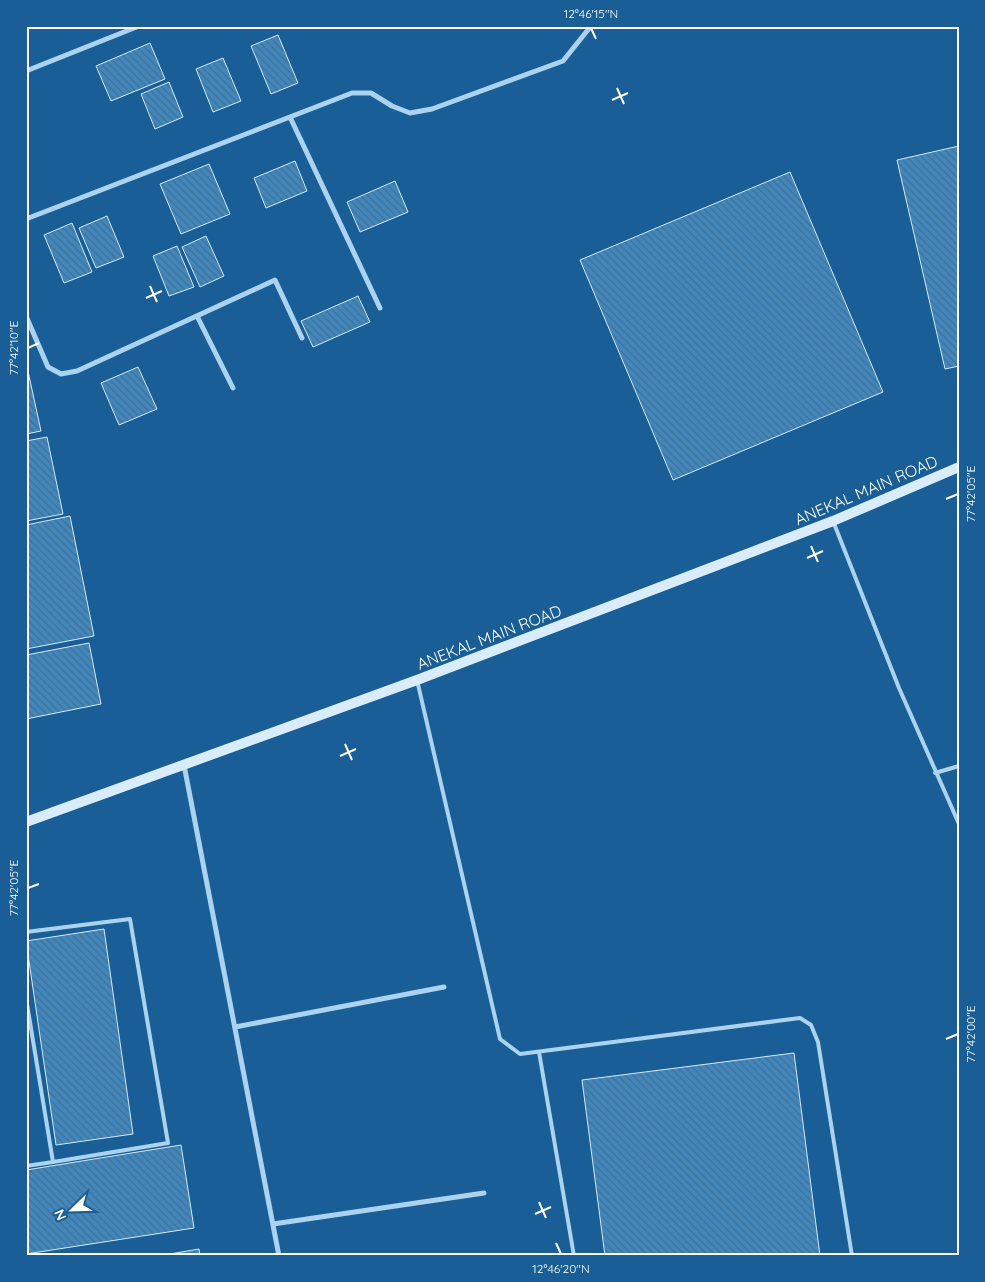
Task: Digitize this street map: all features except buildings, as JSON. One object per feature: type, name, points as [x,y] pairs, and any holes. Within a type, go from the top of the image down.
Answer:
[{"type":"main road","name":"ANEKAL MAIN ROAD","points":[[26,822],[417,680],[833,521],[959,468]]},
{"type":"street","points":[[26,71],[139,26]]},
{"type":"street","points":[[26,218],[352,93],[371,93],[392,106],[410,113],[432,109],[563,60],[591,26]]},
{"type":"street","points":[[290,117],[380,308]]},
{"type":"street","points":[[26,316],[48,367],[61,374],[77,371],[275,280],[302,338]]},
{"type":"street","points":[[198,316],[233,388]]},
{"type":"street","points":[[184,764],[279,1256]]},
{"type":"street","points":[[235,1027],[444,987]]},
{"type":"street","points":[[273,1224],[484,1193]]},
{"type":"lane","points":[[833,521],[899,688],[959,824]]},
{"type":"lane","points":[[417,680],[500,1039],[520,1054],[800,1018],[811,1026],[818,1042],[852,1256]]},
{"type":"lane","points":[[935,773],[959,766]]},
{"type":"lane","points":[[26,932],[130,919],[168,1143],[26,1166]]},
{"type":"lane","points":[[26,998],[53,1162]]},
{"type":"lane","points":[[539,1052],[574,1256]]}]
